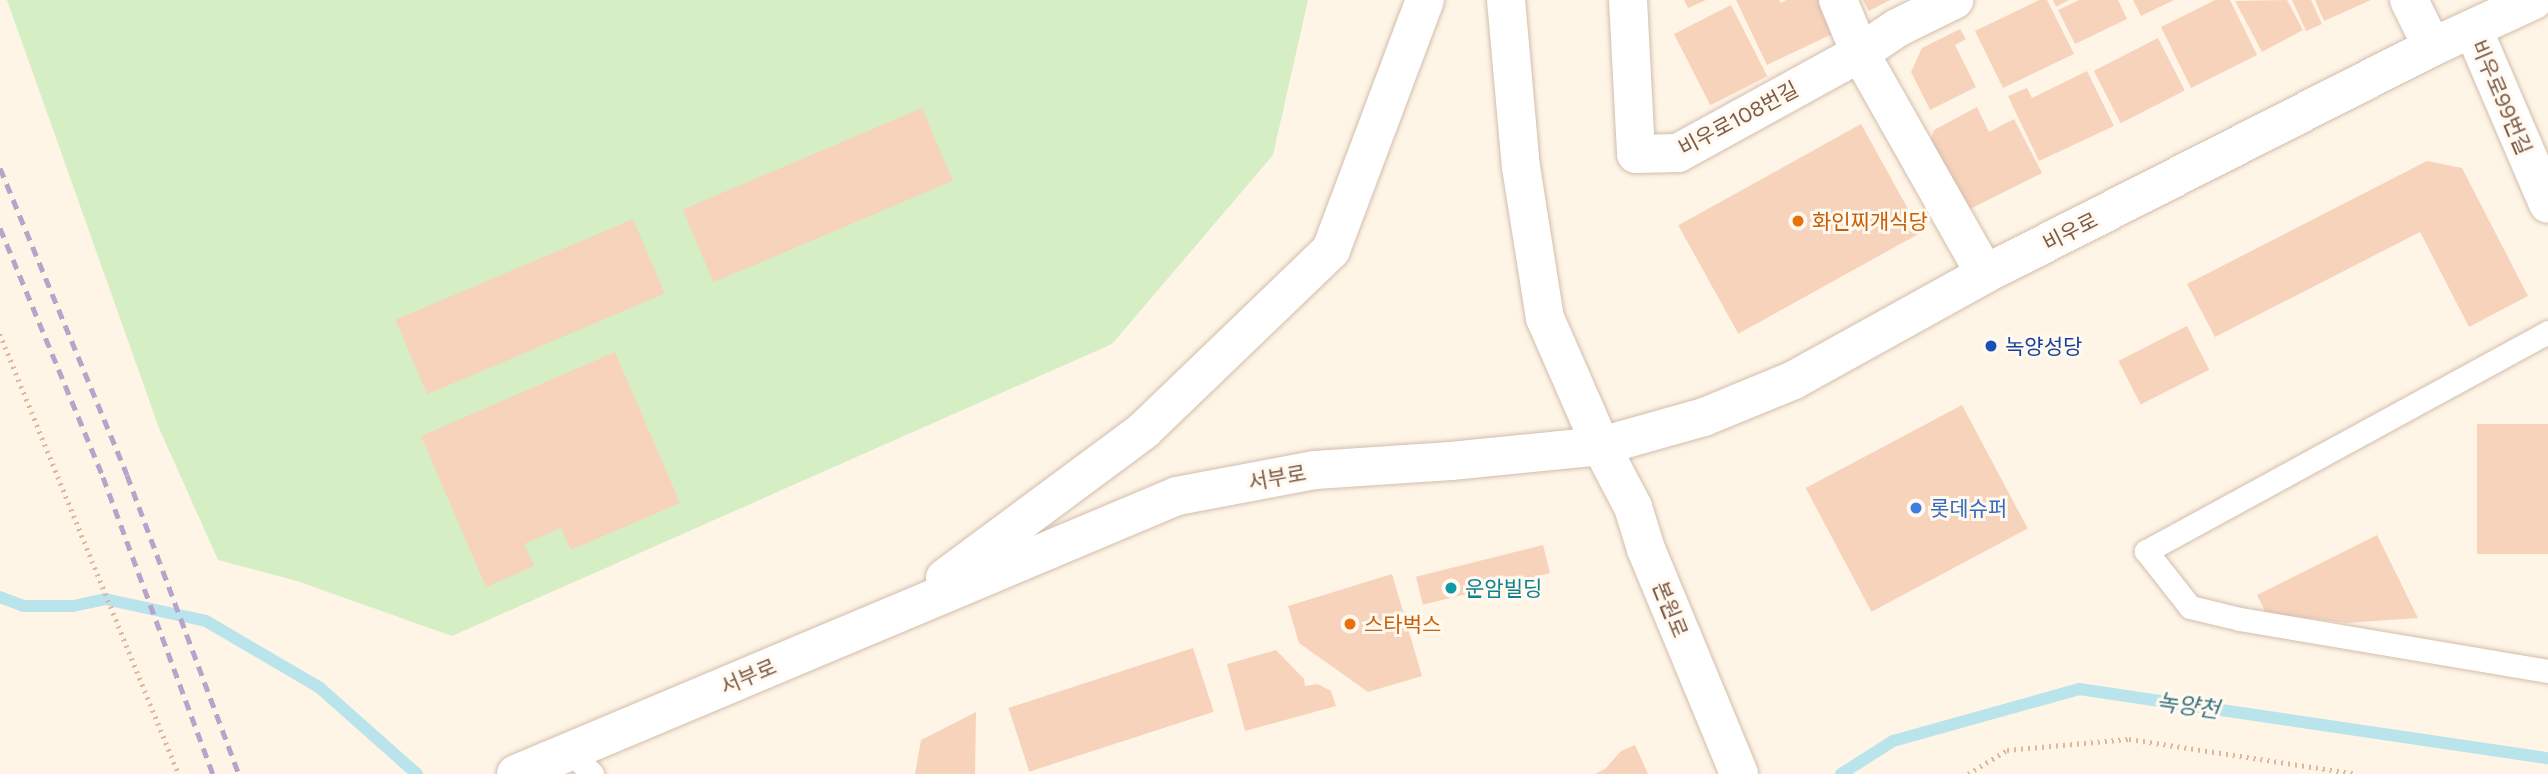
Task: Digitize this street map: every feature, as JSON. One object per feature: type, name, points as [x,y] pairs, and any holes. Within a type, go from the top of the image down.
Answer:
[{"type":"street","points":[[898,614],[1144,430],[1331,250],[1425,0]]},
{"type":"street","points":[[1506,0],[1521,167],[1545,318],[1601,446]]},
{"type":"street","name":"비우로108번길","points":[[1628,0],[1636,154],[1678,153],[1860,53]]},
{"type":"street","points":[[1838,0],[1860,53],[1985,274]]},
{"type":"street","points":[[1860,53],[1897,28],[1954,0]]},
{"type":"street","points":[[2409,0],[2432,47]]},
{"type":"street","name":"비우로","points":[[1601,446],[1704,417],[1794,380],[1985,274],[2432,47],[2534,0]]},
{"type":"street","name":"비우로99번길","points":[[2473,29],[2548,204]]},
{"type":"street","name":"서부로","points":[[556,765],[898,614],[1177,496],[1315,470],[1451,461],[1601,446]]},
{"type":"street","name":"본원로","points":[[1601,446],[1633,507],[1646,549],[1739,774]]},
{"type":"lane","points":[[2548,332],[2146,551],[2190,607],[2240,620],[2548,671]]},
{"type":"path","points":[[0,334],[178,774]]},
{"type":"path","points":[[1968,774],[2007,750],[2129,739],[2357,774]]},
{"type":"green space","points":[[7,0],[1308,0],[1273,155],[1112,344],[452,636],[297,581],[218,560],[159,428]]},
{"type":"building","points":[[1684,0],[1706,0],[1688,8]]},
{"type":"building","points":[[1736,0],[1779,0],[1781,3],[1786,0],[1831,0],[1845,28],[1767,65]]},
{"type":"building","points":[[1863,0],[1890,0],[1869,11]]},
{"type":"building","points":[[2039,0],[2047,0],[2074,54],[2003,88],[1975,31]]},
{"type":"building","points":[[2053,0],[2069,0],[2056,7]]},
{"type":"building","points":[[2079,0],[2118,0],[2127,19],[2075,44],[2058,10]]},
{"type":"building","points":[[2133,0],[2174,0],[2141,16]]},
{"type":"building","points":[[2215,0],[2230,0],[2257,55],[2191,88],[2161,27]]},
{"type":"building","points":[[2287,0],[2303,30],[2262,52],[2235,1]]},
{"type":"building","points":[[2292,0],[2311,0],[2322,24],[2306,31]]},
{"type":"building","points":[[2315,0],[2371,0],[2324,21]]},
{"type":"building","points":[[1731,5],[1767,76],[1710,105],[1674,34]]},
{"type":"building","points":[[1960,29],[1966,39],[1955,45],[1976,87],[1930,110],[1911,72],[1922,48]]},
{"type":"building","points":[[2158,38],[2185,91],[2121,123],[2094,71]]},
{"type":"building","points":[[2087,71],[2114,126],[2039,161],[2008,96],[2027,88],[2032,98]]},
{"type":"building","points":[[1977,107],[1989,132],[2014,119],[2042,173],[1962,213],[1928,146],[1934,130]]},
{"type":"building","points":[[922,108],[953,181],[714,282],[683,210]]},
{"type":"building","points":[[1861,124],[1921,232],[1738,334],[1678,225]]},
{"type":"building","points":[[2427,161],[2462,168],[2528,296],[2469,327],[2420,232],[2215,337],[2187,284]]},
{"type":"building","points":[[633,219],[665,294],[427,394],[396,320]]},
{"type":"building","points":[[2187,326],[2209,370],[2141,405],[2118,361]]},
{"type":"building","points":[[615,352],[680,503],[571,550],[561,528],[524,544],[534,566],[486,587],[421,436]]},
{"type":"building","name":"롯데슈퍼","points":[[1962,405],[2028,529],[1871,612],[1806,488]]},
{"type":"building","points":[[2477,424],[2548,424],[2548,554],[2477,554]]},
{"type":"building","points":[[2377,535],[2418,618],[2347,623],[2266,613],[2257,595]]},
{"type":"building","name":"운암빌딩","points":[[1543,545],[1550,573],[1423,605],[1416,577]]},
{"type":"building","name":"스타벅스","points":[[1392,574],[1422,676],[1368,692],[1299,643],[1288,606]]},
{"type":"building","points":[[1193,648],[1214,712],[1029,772],[1008,708]]},
{"type":"building","points":[[1276,650],[1304,679],[1305,686],[1318,684],[1331,691],[1336,706],[1245,731],[1227,664]]},
{"type":"building","points":[[976,712],[975,774],[915,774],[921,740]]},
{"type":"building","points":[[1635,745],[1648,774],[1595,774],[1605,769],[1621,751]]},
{"type":"waterway","points":[[0,597],[23,606],[73,606],[105,599],[206,621],[320,688],[417,774]]},
{"type":"waterway","name":"녹양천","points":[[1841,774],[1893,741],[2079,689],[2548,758]]},
{"type":"railway","points":[[0,168],[127,475],[239,774]]},
{"type":"railway","points":[[0,228],[103,477],[213,774]]},
{"type":"place","name":"화인찌개식당","points":[[1798,221]]},
{"type":"place","name":"녹양성당","points":[[1991,346]]},
{"type":"place","name":"롯데슈퍼","points":[[1916,508]]},
{"type":"place","name":"운암빌딩","points":[[1451,588]]},
{"type":"place","name":"스타벅스","points":[[1350,624]]}]
